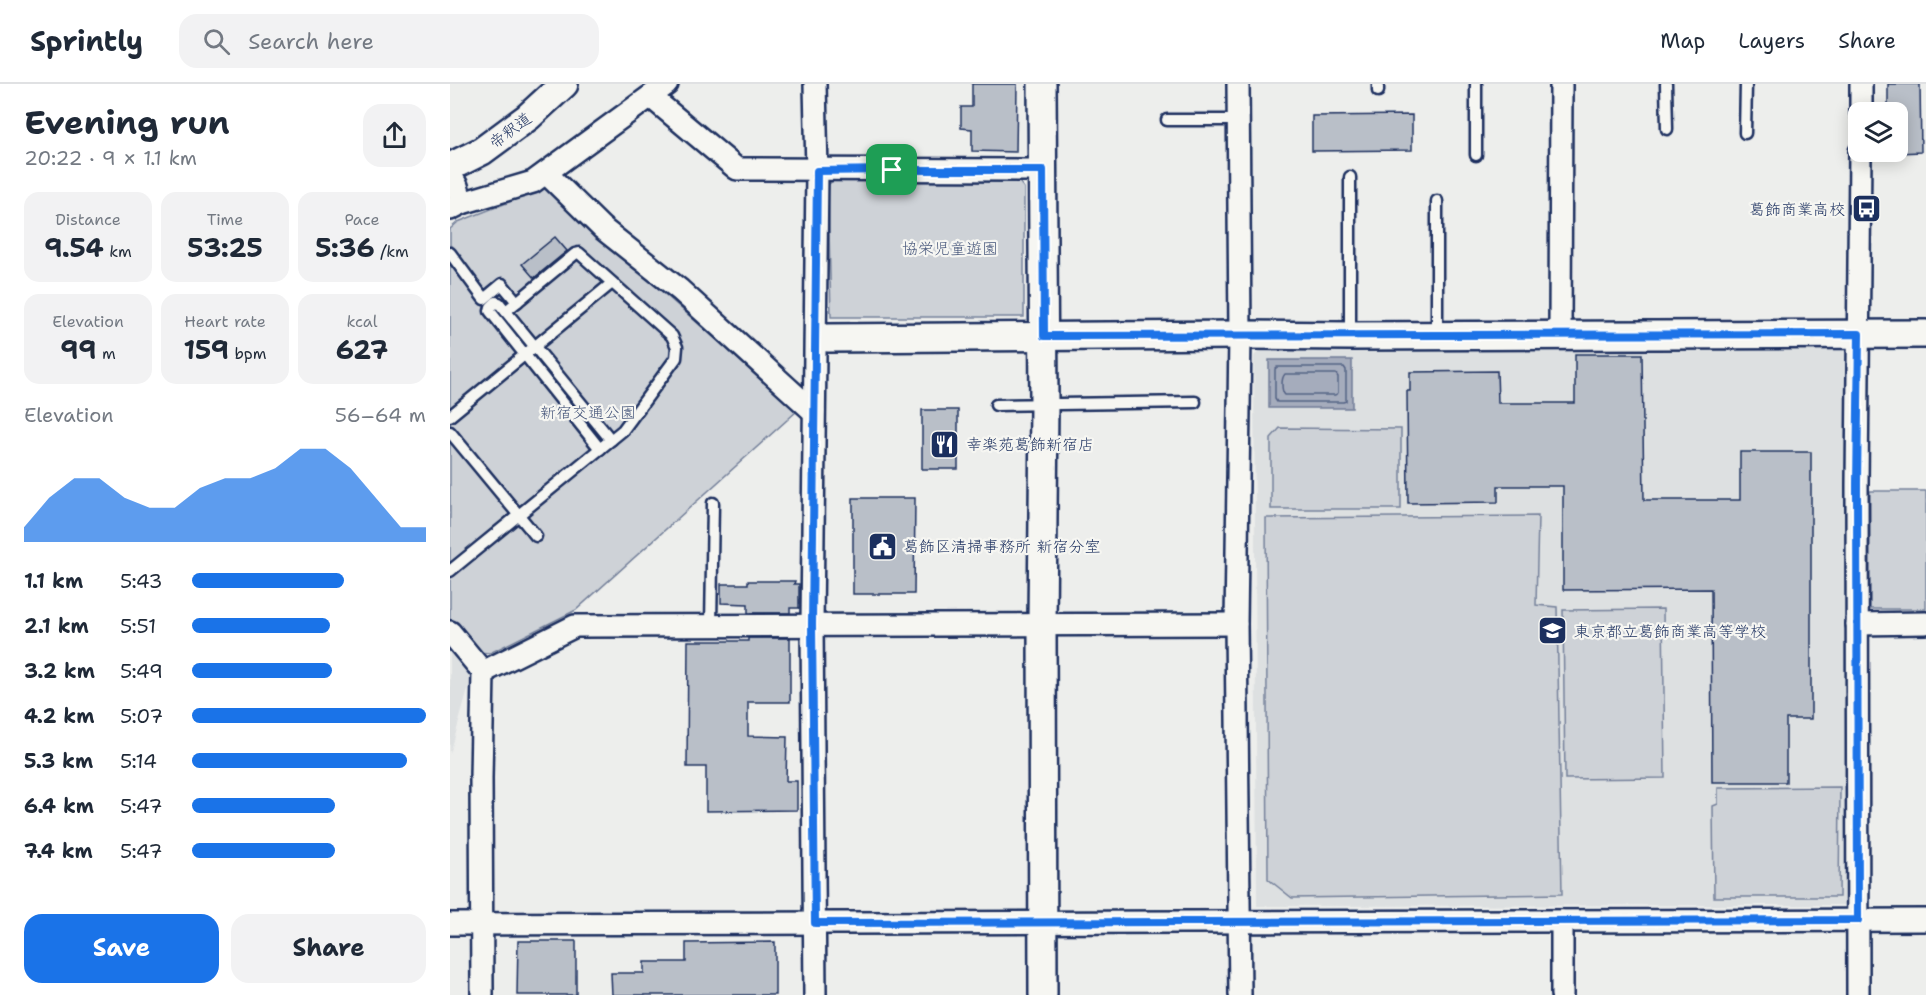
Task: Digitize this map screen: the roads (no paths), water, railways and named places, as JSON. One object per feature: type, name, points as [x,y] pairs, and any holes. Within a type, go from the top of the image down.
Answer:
[{"type":"street","name":"帝釈道","points":[[450,168],[482,151],[528,117],[564,84]]},
{"type":"street","points":[[815,84],[822,338],[814,412],[812,625],[815,995]]},
{"type":"street","points":[[1042,84],[1043,995]]},
{"type":"street","points":[[1238,84],[1240,334],[1236,624],[1240,995]]},
{"type":"street","points":[[1560,334],[1561,84]]},
{"type":"street","points":[[1861,84],[1861,102]]},
{"type":"street","points":[[450,173],[457,186],[456,206],[532,182],[659,90],[736,169],[1043,170]]},
{"type":"street","points":[[1858,995],[1857,624],[1860,162]]},
{"type":"street","points":[[546,173],[602,228],[680,290],[814,412]]},
{"type":"street","points":[[822,338],[980,341],[1044,336],[1240,334],[1350,336],[1926,334]]},
{"type":"street","points":[[1857,624],[1926,623]]},
{"type":"street","points":[[483,672],[575,626],[1236,624]]},
{"type":"street","points":[[450,632],[483,672],[482,995]]},
{"type":"street","points":[[450,924],[1926,920]]},
{"type":"street","points":[[1562,921],[1562,995]]},
{"type":"lane","points":[[1476,84],[1476,155]]},
{"type":"lane","points":[[1666,84],[1667,129]]},
{"type":"lane","points":[[1745,133],[1746,84]]},
{"type":"lane","points":[[1167,120],[1237,120]]},
{"type":"lane","points":[[1350,177],[1350,336]]},
{"type":"lane","points":[[1437,201],[1437,335]]},
{"type":"lane","points":[[450,253],[484,299],[502,284],[517,302]]},
{"type":"lane","points":[[450,572],[622,430],[675,363],[678,352],[672,336],[579,253],[506,311]]},
{"type":"lane","points":[[450,416],[612,283]]},
{"type":"lane","points":[[600,449],[490,311],[496,302],[500,303],[611,440]]},
{"type":"lane","points":[[996,405],[1195,402]]},
{"type":"lane","points":[[450,432],[536,536]]},
{"type":"lane","points":[[711,625],[713,502]]},
{"type":"water","points":[[1269,360],[1352,360],[1352,408],[1269,408]]},
{"type":"place","name":"葛飾商業高校","points":[[1866,209]]},
{"type":"place","name":"幸楽苑葛飾新宿店","points":[[945,444]]},
{"type":"place","name":"葛飾区清掃事務所 新宿分室","points":[[882,546]]},
{"type":"place","name":"東京都立葛飾商業高等学校","points":[[1553,631]]},
{"type":"park label","name":"協栄児童遊園","points":[[950,248]]},
{"type":"park label","name":"新宿交通公園","points":[[588,412]]}]
